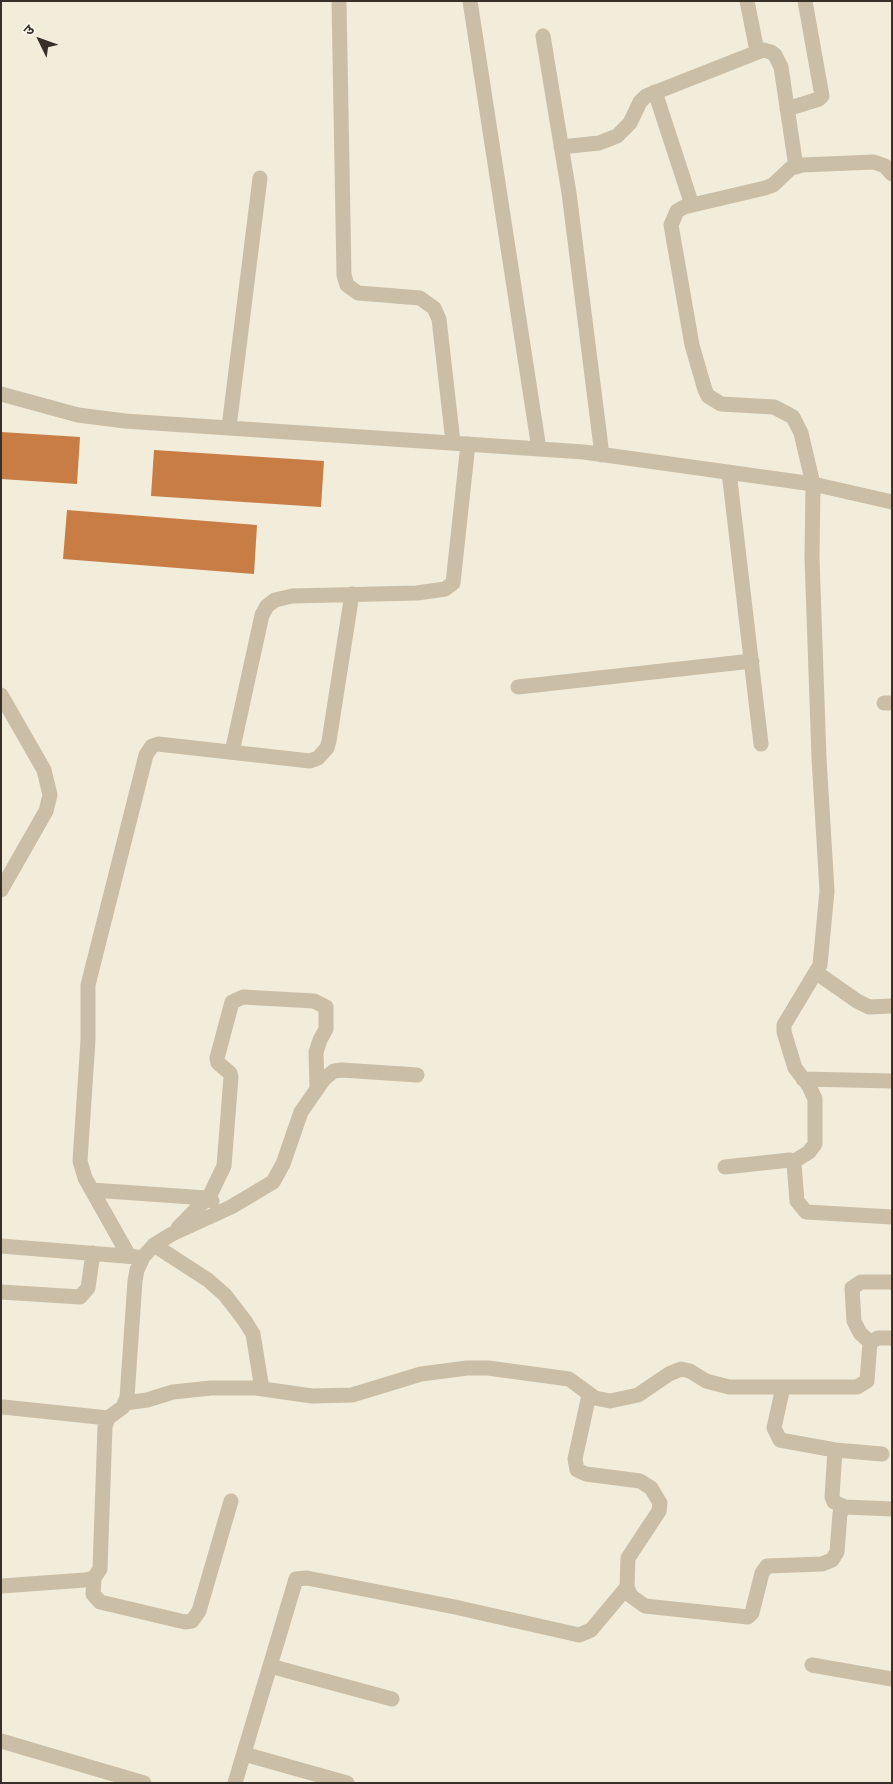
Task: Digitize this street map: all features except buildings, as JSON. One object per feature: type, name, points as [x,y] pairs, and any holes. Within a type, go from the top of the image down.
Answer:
[{"type":"street","points":[[232,752],[262,615],[267,606],[275,600],[292,596],[417,592],[445,589],[453,583],[460,443],[439,319],[434,308],[420,298],[358,294],[347,285],[344,275],[338,1]]},
{"type":"street","points":[[470,1],[539,449]]},
{"type":"street","points":[[746,1],[757,51]]},
{"type":"street","points":[[787,109],[819,99],[822,96],[805,1]]},
{"type":"street","points":[[543,36],[562,146],[602,455]]},
{"type":"street","points":[[562,146],[599,143],[617,136],[630,123],[643,98],[757,51],[771,52],[778,61],[796,167]]},
{"type":"street","points":[[655,92],[692,205]]},
{"type":"street","points":[[725,1167],[788,1160],[792,1162],[809,1152],[814,1144],[815,1098],[793,1060],[784,1032],[784,1025],[817,973],[822,954],[827,892],[819,758],[812,558],[813,484],[801,433],[793,417],[774,407],[721,404],[708,396],[704,390],[692,345],[671,236],[672,218],[677,211],[692,205],[773,185],[787,171],[796,167],[874,162],[884,166],[892,174]]},
{"type":"street","points":[[229,427],[260,178]]},
{"type":"street","points":[[1,394],[78,415],[125,421],[460,443],[602,455],[813,484],[892,502]]},
{"type":"street","points":[[729,472],[761,744]]},
{"type":"street","points":[[125,1403],[137,1270],[136,1257],[85,1178],[80,1161],[88,1040],[88,985],[146,756],[152,746],[158,744],[310,761],[323,754],[329,741],[352,594]]},
{"type":"street","points":[[518,686],[752,661]]},
{"type":"street","points":[[1,694],[44,770],[50,795],[46,811],[1,890]]},
{"type":"street","points":[[817,973],[846,995],[869,1007],[892,1006]]},
{"type":"street","points":[[172,1234],[206,1198],[224,1166],[231,1077],[230,1073],[218,1062],[217,1058],[232,1002],[242,997],[306,1000],[320,1002],[326,1007],[328,1012],[326,1029],[316,1052],[317,1088]]},
{"type":"street","points":[[1,1246],[136,1257],[172,1234],[258,1192],[279,1174],[301,1112],[317,1088],[330,1074],[338,1070],[417,1075]]},
{"type":"street","points":[[803,1079],[892,1081]]},
{"type":"street","points":[[792,1162],[797,1201],[806,1212],[892,1217]]},
{"type":"street","points":[[92,1190],[206,1198],[223,1210]]},
{"type":"street","points":[[154,1245],[208,1280],[225,1295],[245,1320],[253,1334],[262,1389]]},
{"type":"street","points":[[1,1292],[80,1297],[88,1288],[93,1253]]},
{"type":"street","points":[[870,1342],[860,1333],[854,1322],[852,1288],[861,1282],[892,1282]]},
{"type":"street","points":[[870,1342],[878,1338],[892,1338]]},
{"type":"street","points":[[231,1500],[199,1611],[192,1621],[185,1622],[100,1602],[93,1594],[94,1578],[100,1569],[105,1427],[108,1418],[125,1403],[147,1400],[173,1392],[211,1388],[262,1389],[312,1396],[352,1395],[421,1374],[488,1368],[569,1379],[589,1394],[602,1401],[610,1402],[638,1395],[669,1374],[681,1370],[690,1371],[706,1381],[729,1387],[861,1386],[867,1381],[870,1342]]},
{"type":"street","points":[[783,1387],[774,1428],[776,1437],[784,1442],[835,1450],[882,1454]]},
{"type":"street","points":[[589,1394],[575,1459],[577,1470],[586,1474],[640,1481],[651,1488],[660,1503],[659,1512],[628,1558],[628,1587],[631,1596],[645,1606],[748,1617],[752,1613],[762,1573],[767,1566],[822,1564],[832,1560],[837,1552],[840,1513],[845,1507]]},
{"type":"street","points":[[3,1407],[108,1418]]},
{"type":"street","points":[[835,1450],[832,1497],[834,1502],[845,1507],[892,1509]]},
{"type":"street","points":[[1,1586],[94,1578]]},
{"type":"street","points":[[235,1783],[294,1583],[301,1578],[455,1606],[579,1635],[591,1630],[628,1587]]},
{"type":"street","points":[[812,1665],[892,1679]]},
{"type":"street","points":[[270,1666],[392,1699]]},
{"type":"street","points":[[1,1741],[144,1783]]},
{"type":"street","points":[[244,1754],[347,1783]]}]
